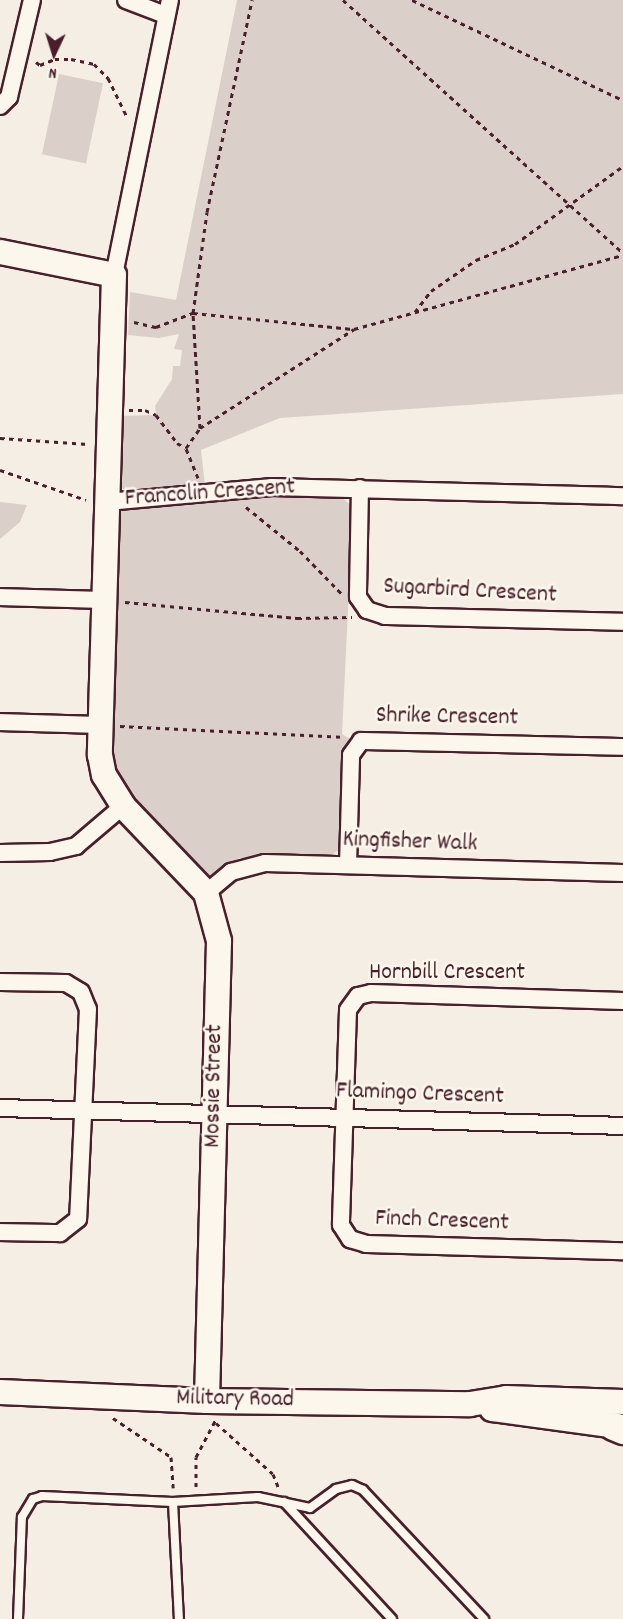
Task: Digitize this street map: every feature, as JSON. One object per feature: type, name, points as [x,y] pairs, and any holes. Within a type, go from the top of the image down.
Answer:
[{"type":"street","points":[[0,106],[9,97],[32,0]]},
{"type":"street","points":[[106,502],[114,275],[168,7],[126,0]]},
{"type":"street","points":[[0,252],[114,275]]},
{"type":"street","name":"Francolin Crescent","points":[[123,806],[104,775],[100,725],[106,502],[272,487],[623,496]]},
{"type":"street","name":"Sugarbird Crescent","points":[[360,488],[358,597],[374,613],[623,622]]},
{"type":"street","points":[[0,597],[104,600]]},
{"type":"street","points":[[0,722],[100,725]]},
{"type":"street","name":"Shrike Crescent","points":[[348,865],[351,755],[355,747],[372,739],[623,747]]},
{"type":"street","points":[[0,853],[50,852],[76,846],[123,806]]},
{"type":"street","name":"Mossie Street","points":[[123,806],[206,893],[219,941],[215,1113],[214,1411]]},
{"type":"street","name":"Kingfisher Walk","points":[[206,893],[231,872],[254,864],[623,873]]},
{"type":"street","points":[[0,982],[66,983],[81,992],[88,1009],[80,1210],[74,1224],[60,1233],[0,1232]]},
{"type":"street","name":"Hornbill Crescent","points":[[344,1117],[348,1010],[358,996],[371,993],[623,1001]]},
{"type":"street","name":"Flamingo Crescent","points":[[0,1108],[623,1126]]},
{"type":"street","name":"Finch Crescent","points":[[344,1117],[341,1225],[354,1242],[623,1251]]},
{"type":"street","name":"Military Road","points":[[0,1392],[214,1411],[470,1404],[506,1398],[623,1402]]},
{"type":"street","name":"Military Road","points":[[470,1404],[620,1428]]},
{"type":"lane","points":[[18,1619],[22,1517],[33,1499],[42,1496],[173,1502],[258,1497],[310,1508],[340,1487],[352,1485],[363,1490],[484,1619]]},
{"type":"lane","points":[[283,1501],[392,1619]]},
{"type":"lane","points":[[173,1502],[179,1619]]},
{"type":"path","points":[[200,428],[193,314],[207,212],[252,0]]},
{"type":"path","points":[[343,0],[623,254]]},
{"type":"path","points":[[412,0],[623,100]]},
{"type":"path","points":[[20,50],[40,65],[55,59],[94,64],[108,78],[126,110],[130,132],[141,134]]},
{"type":"path","points":[[415,312],[431,291],[476,260],[515,244],[623,166]]},
{"type":"path","points":[[186,448],[200,428],[354,329],[623,254]]},
{"type":"path","points":[[125,320],[156,327],[193,314],[354,329]]},
{"type":"path","points":[[109,410],[145,410],[156,415],[177,443],[186,448],[206,493]]},
{"type":"path","points":[[0,438],[108,445]]},
{"type":"path","points":[[0,470],[88,500],[106,502]]},
{"type":"path","points":[[226,491],[300,551],[344,597],[358,597]]},
{"type":"path","points":[[104,600],[309,619],[333,620],[374,613]]},
{"type":"path","points":[[100,725],[341,737],[355,747]]},
{"type":"path","points":[[196,1500],[195,1457],[214,1411],[273,1474],[283,1501]]},
{"type":"path","points":[[105,1414],[171,1457],[173,1502]]},
{"type":"shaded area","points":[[237,0],[623,0],[623,394],[280,418],[201,450],[205,486],[128,493],[119,486],[119,416],[156,415],[155,406],[172,379],[173,366],[180,366],[182,350],[174,349],[179,334],[159,338],[128,335],[130,292],[176,300]]},
{"type":"shaded area","points":[[59,74],[103,83],[86,164],[42,154]]},
{"type":"shaded area","points":[[280,494],[340,496],[353,507],[342,734],[353,741],[341,849],[326,858],[239,858],[216,874],[207,875],[130,799],[112,767],[118,514],[125,509]]},
{"type":"shaded area","points":[[0,502],[27,505],[20,522],[0,539]]}]
